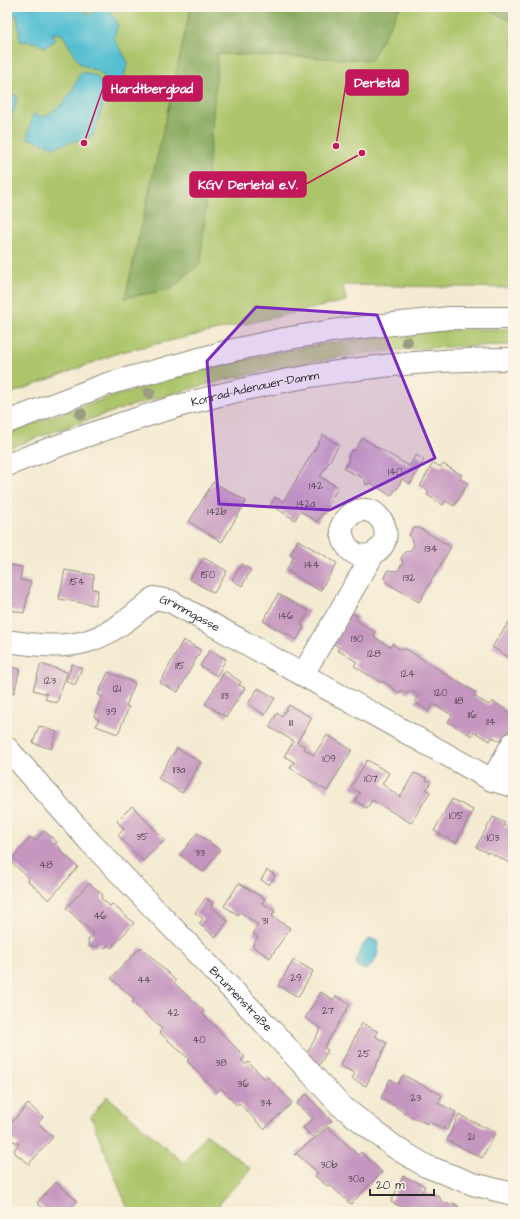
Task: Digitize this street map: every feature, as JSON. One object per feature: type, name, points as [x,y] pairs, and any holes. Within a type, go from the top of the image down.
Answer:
[{"type":"street","points":[[7,422],[107,384],[225,352],[284,339],[338,330],[449,318],[513,318]]},
{"type":"street","name":"Konrad-Adenauer-Damm","points":[[7,465],[78,438],[181,405],[271,384],[383,366],[448,360],[513,359]]},
{"type":"street","points":[[303,674],[374,552]]},
{"type":"street","name":"Grimmgasse","points":[[7,641],[36,646],[64,646],[92,641],[111,632],[154,598],[170,601],[492,780],[513,786]]},
{"type":"street","points":[[492,780],[513,743]]},
{"type":"street","name":"Brunnenstraße","points":[[7,748],[90,842],[271,1030],[340,1105],[396,1148],[426,1166],[473,1184],[513,1194]]},
{"type":"highlighted area","points":[[256,307],[377,315],[435,458],[330,510],[219,504],[207,361]]},
{"type":"green space","points":[[7,7],[513,7],[513,288],[343,285],[346,301],[121,352],[7,395]]},
{"type":"green space","points":[[191,7],[400,7],[371,60],[218,54],[201,262],[172,289],[125,298]]},
{"type":"green space","points":[[482,7],[513,7],[513,22]]},
{"type":"green space","points":[[513,329],[513,345],[389,351],[292,365],[244,376],[147,401],[99,416],[7,449],[7,433],[130,391],[255,357],[319,345],[383,336],[448,330]]},
{"type":"green space","points":[[107,1096],[184,1163],[206,1134],[251,1169],[221,1201],[217,1212],[129,1212],[91,1117]]},
{"type":"water","points":[[7,7],[83,7],[88,15],[103,7],[108,7],[118,24],[114,38],[128,62],[119,93],[112,90],[100,72],[81,65],[62,34],[53,33],[55,41],[45,47],[34,42],[20,41],[17,15],[7,15]]},
{"type":"water","points":[[81,72],[97,76],[107,91],[93,136],[54,147],[27,138],[33,114],[43,117],[62,104],[70,94]]},
{"type":"water","points":[[7,93],[18,96],[7,134]]},
{"type":"water","points":[[373,939],[378,942],[378,954],[371,966],[365,970],[356,966],[356,963],[358,955],[366,941]]},
{"type":"building","points":[[323,435],[339,445],[320,477],[338,487],[324,514],[322,514],[317,522],[300,511],[295,520],[271,505],[275,497],[283,502]]},
{"type":"building","points":[[362,438],[409,466],[416,455],[424,460],[410,484],[402,479],[397,489],[391,496],[371,483],[366,485],[365,479],[344,469],[349,460],[348,457],[351,451],[355,450]]},
{"type":"building","points":[[433,463],[441,467],[443,464],[462,475],[460,479],[468,483],[454,506],[445,501],[443,505],[427,495],[429,491],[420,486]]},
{"type":"building","points":[[213,482],[246,501],[222,542],[189,522]]},
{"type":"building","points":[[413,528],[419,528],[451,547],[419,602],[387,583],[384,577],[388,570],[397,571],[399,569],[403,563],[401,558],[405,552],[410,551],[414,545],[409,535]]},
{"type":"building","points":[[298,540],[337,563],[320,591],[286,570],[294,556],[290,554]]},
{"type":"building","points":[[204,558],[227,571],[214,593],[189,579]]},
{"type":"building","points":[[7,564],[22,567],[20,580],[31,582],[24,613],[7,609]]},
{"type":"building","points":[[242,564],[251,570],[242,586],[232,580]]},
{"type":"building","points":[[65,570],[94,575],[92,589],[98,590],[95,605],[59,599]]},
{"type":"building","points":[[278,594],[309,611],[301,625],[304,626],[297,640],[263,621]]},
{"type":"building","points":[[349,611],[358,617],[356,620],[375,632],[373,636],[390,647],[393,643],[393,645],[400,649],[406,649],[476,693],[474,696],[489,705],[492,701],[508,711],[507,713],[513,716],[513,723],[501,742],[493,737],[490,741],[474,732],[472,736],[448,722],[452,715],[433,704],[429,711],[415,702],[419,696],[410,690],[408,694],[401,690],[399,693],[383,681],[382,683],[354,666],[357,662],[337,650],[339,647],[331,642]]},
{"type":"building","points":[[511,619],[513,620],[513,660],[492,647]]},
{"type":"building","points":[[183,640],[201,650],[178,692],[160,683]]},
{"type":"building","points":[[210,650],[226,659],[217,676],[200,666]]},
{"type":"building","points":[[41,664],[67,672],[57,703],[45,699],[47,694],[33,690]]},
{"type":"building","points":[[72,664],[82,668],[75,685],[66,681]]},
{"type":"building","points":[[7,666],[20,669],[14,693],[7,691]]},
{"type":"building","points":[[225,671],[241,682],[239,685],[245,688],[226,717],[205,704]]},
{"type":"building","points":[[108,672],[135,683],[126,706],[129,707],[118,734],[96,726],[99,719],[94,717],[102,696],[98,695]]},
{"type":"building","points":[[258,688],[275,698],[265,715],[248,704]]},
{"type":"building","points":[[289,705],[312,718],[297,742],[306,747],[304,749],[314,755],[327,735],[352,750],[327,791],[290,768],[294,762],[284,756],[294,741],[269,727],[277,713],[282,716]]},
{"type":"building","points":[[39,726],[57,732],[51,749],[33,743]]},
{"type":"building","points":[[177,748],[201,762],[182,793],[158,778]]},
{"type":"building","points":[[367,760],[389,773],[382,784],[400,797],[414,773],[427,778],[426,780],[431,782],[426,790],[430,792],[411,823],[372,800],[367,808],[355,801],[360,793],[351,787]]},
{"type":"building","points":[[452,799],[473,810],[456,843],[434,831]]},
{"type":"building","points":[[132,806],[165,840],[143,861],[118,835],[124,829],[117,821]]},
{"type":"building","points":[[493,817],[505,823],[503,825],[510,829],[513,824],[513,865],[476,847]]},
{"type":"building","points":[[44,831],[57,842],[55,844],[61,849],[60,850],[78,867],[49,900],[28,881],[29,878],[10,861],[31,837],[35,841]]},
{"type":"building","points":[[197,833],[220,850],[203,872],[180,855]]},
{"type":"building","points":[[267,870],[275,875],[269,885],[261,880]]},
{"type":"building","points":[[89,883],[103,895],[101,898],[110,906],[112,904],[134,923],[111,948],[108,945],[105,948],[99,942],[97,946],[89,947],[88,940],[94,934],[66,908]]},
{"type":"building","points":[[239,883],[265,899],[262,903],[275,911],[272,916],[290,928],[270,958],[252,946],[258,937],[253,934],[258,925],[240,912],[238,915],[224,906]]},
{"type":"building","points":[[206,898],[213,903],[211,907],[228,921],[216,937],[199,924],[203,918],[195,913]]},
{"type":"building","points":[[141,947],[176,981],[174,983],[204,1011],[202,1013],[245,1057],[241,1060],[246,1065],[248,1062],[265,1079],[268,1077],[292,1103],[264,1129],[239,1103],[237,1106],[221,1088],[217,1092],[187,1061],[189,1059],[159,1032],[162,1029],[132,1002],[134,999],[111,978]]},
{"type":"building","points":[[294,960],[313,971],[298,997],[278,985]]},
{"type":"building","points":[[321,992],[334,1000],[336,996],[350,1004],[324,1048],[328,1050],[318,1067],[306,1055],[321,1028],[305,1018]]},
{"type":"building","points":[[362,1023],[377,1031],[376,1037],[387,1043],[366,1086],[352,1079],[355,1073],[340,1066]]},
{"type":"building","points":[[403,1075],[442,1095],[438,1103],[456,1112],[447,1130],[429,1122],[428,1124],[403,1113],[404,1112],[381,1098],[390,1079],[398,1084]]},
{"type":"building","points":[[306,1094],[332,1121],[312,1137],[303,1128],[313,1119],[297,1104]]},
{"type":"building","points":[[28,1104],[43,1117],[38,1123],[53,1137],[29,1164],[16,1154],[14,1150],[19,1144],[10,1139],[11,1137],[7,1134],[7,1127]]},
{"type":"building","points":[[459,1115],[487,1127],[495,1133],[482,1158],[447,1140]]},
{"type":"building","points":[[328,1127],[358,1155],[361,1152],[382,1172],[351,1204],[331,1186],[328,1187],[315,1176],[318,1173],[297,1154],[294,1155]]},
{"type":"building","points":[[403,1176],[425,1186],[422,1192],[439,1196],[441,1201],[450,1205],[453,1203],[457,1205],[458,1208],[471,1212],[413,1212],[391,1202]]},
{"type":"building","points":[[56,1182],[77,1201],[67,1212],[47,1212],[37,1203]]},
{"type":"place","name":"Hardtbergbad","points":[[84,143]]},
{"type":"place","name":"Derletal","points":[[336,146]]},
{"type":"place","name":"KGV Derletal e.V.","points":[[362,153]]}]
